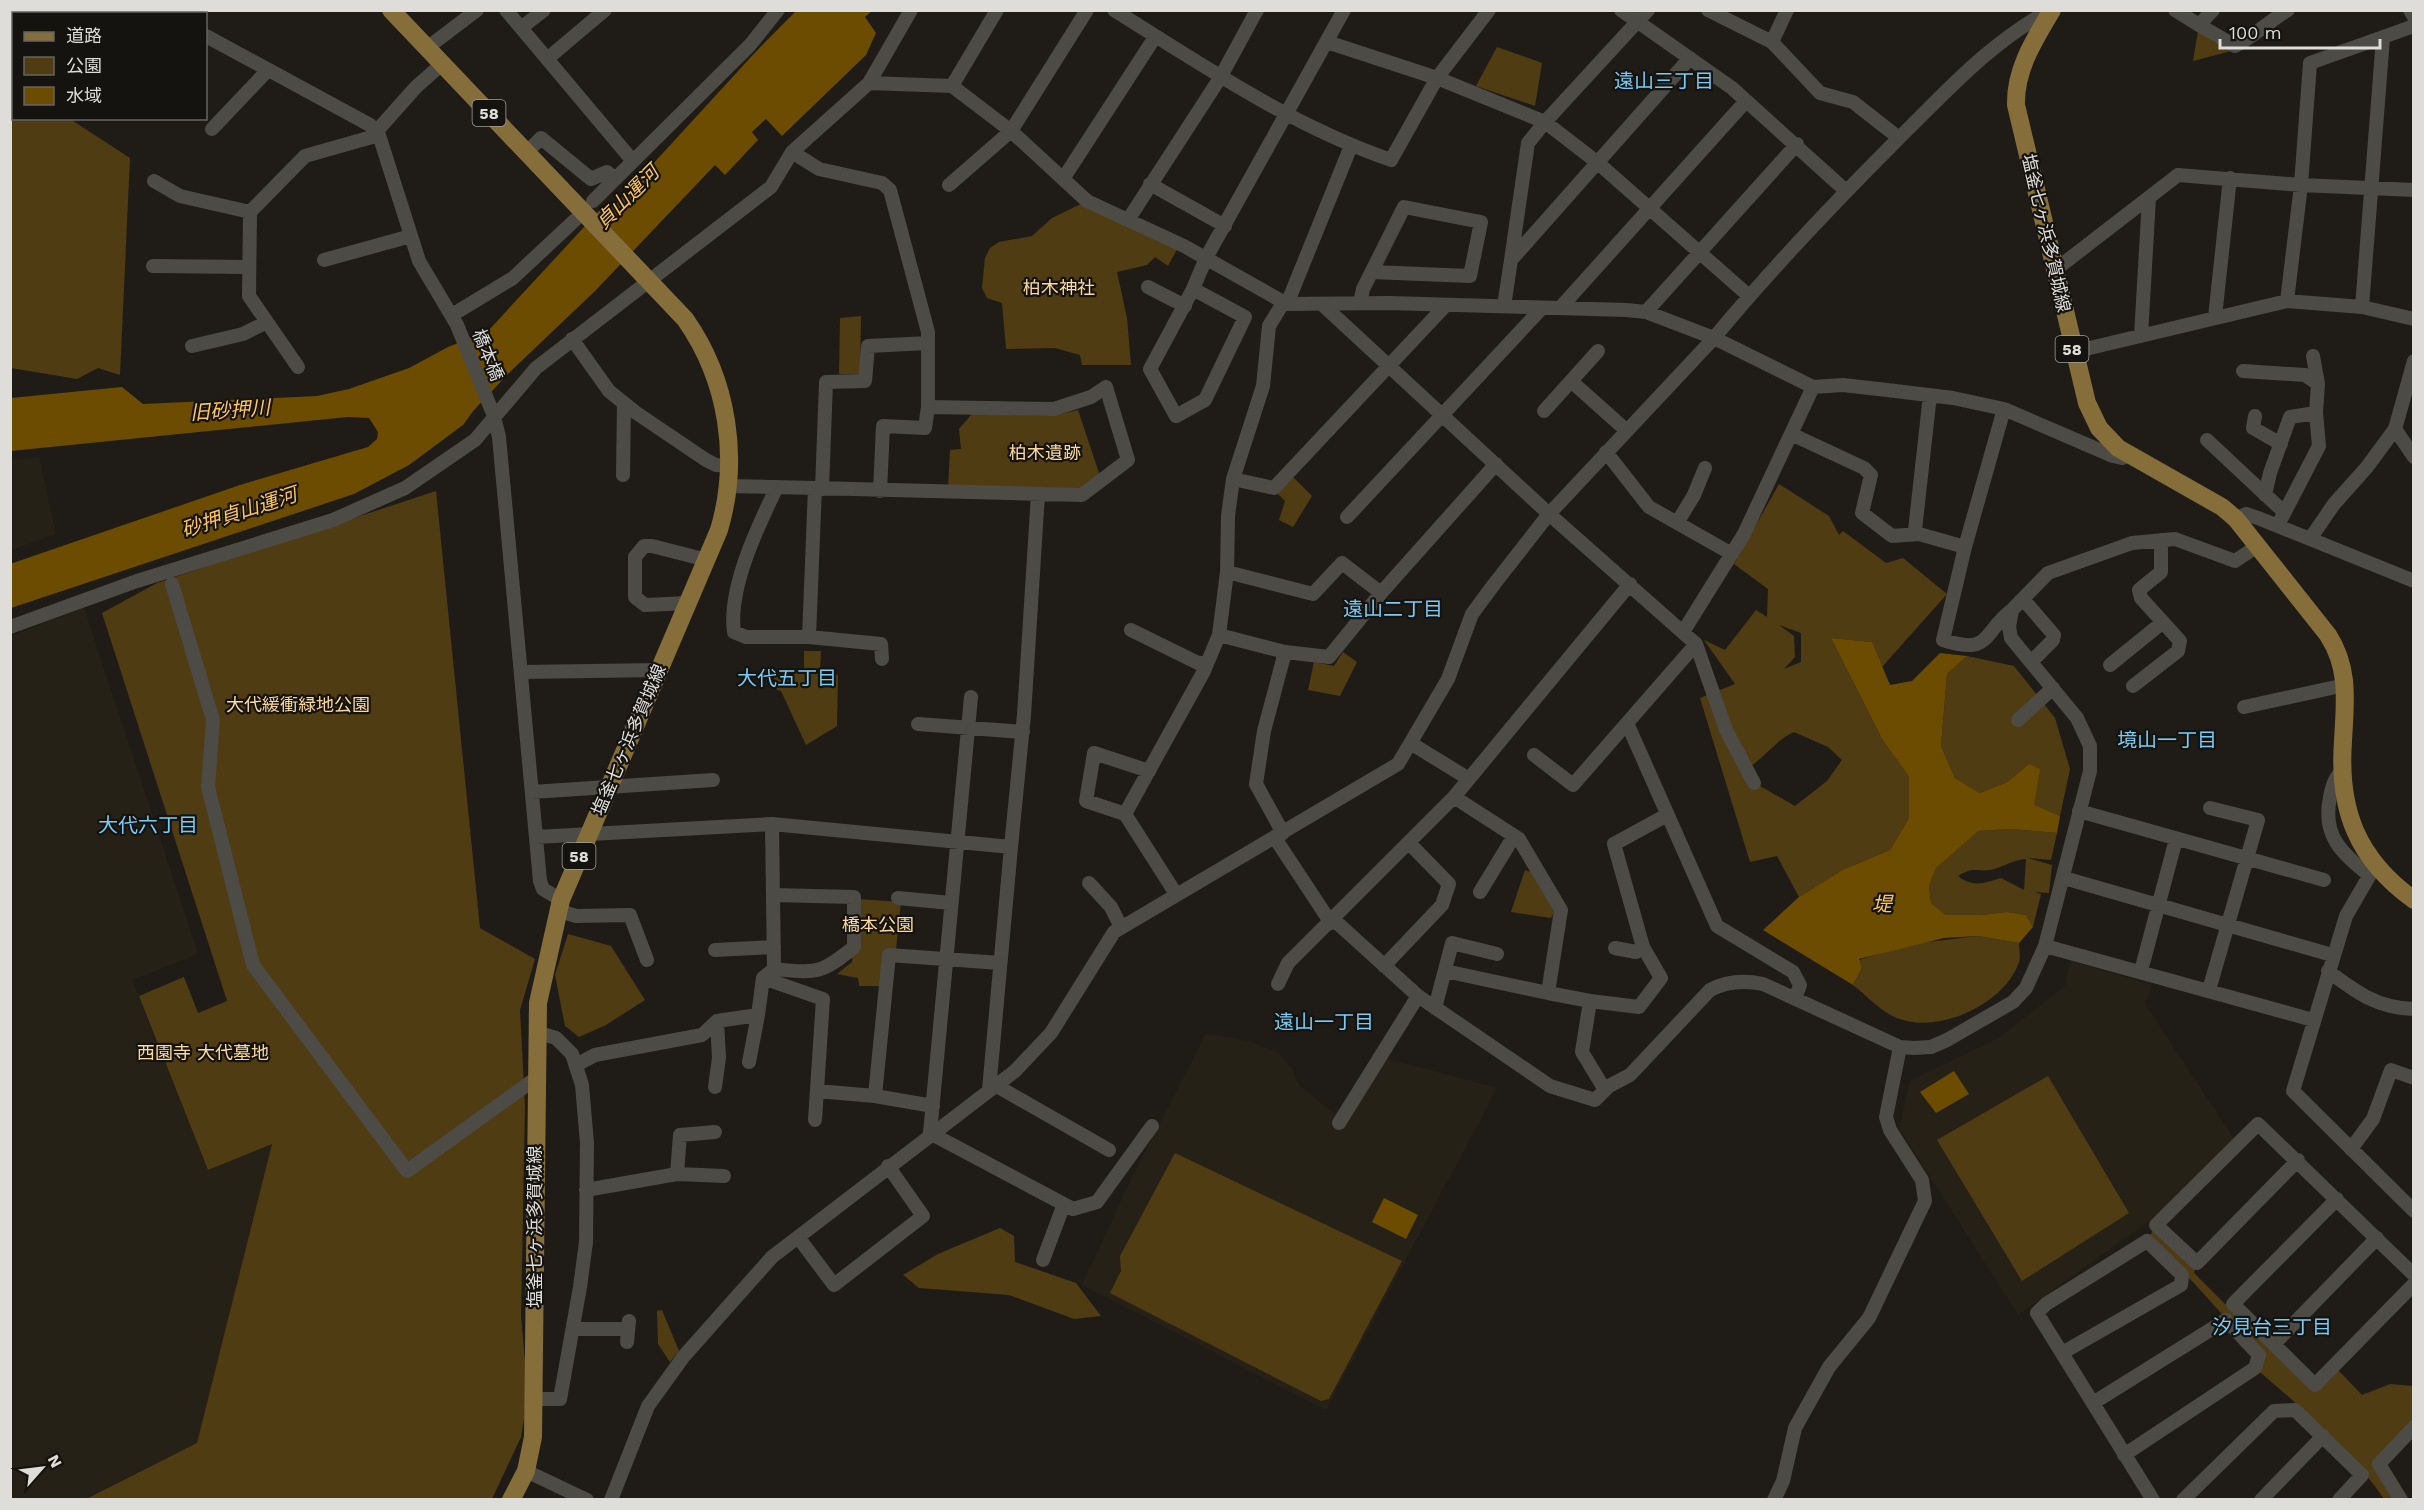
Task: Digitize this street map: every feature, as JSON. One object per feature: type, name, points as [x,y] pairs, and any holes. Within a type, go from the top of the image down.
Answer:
[{"type":"main road","name":"58","points":[[391,10],[585,212]]},
{"type":"main road","name":"塩釜七ヶ浜多賀城線","points":[[2051,10],[2024,61],[2016,92],[2016,105],[2073,352],[2093,419],[2105,436],[2129,455],[2222,507],[2236,519],[2259,545],[2333,643],[2341,662],[2345,685],[2341,772],[2345,804],[2372,870],[2414,900]]},
{"type":"main road","name":"塩釜七ヶ浜多賀城線","points":[[511,1500],[526,1471],[533,1437],[535,1079],[538,1003],[559,905],[707,560],[723,517],[728,486],[729,466],[724,412],[711,362],[685,319],[585,212]]},
{"type":"street","points":[[427,48],[477,10]]},
{"type":"street","points":[[506,10],[632,160]]},
{"type":"street","points":[[521,28],[544,10]]},
{"type":"street","points":[[547,59],[605,10]]},
{"type":"street","points":[[454,320],[513,278],[585,212],[614,178],[750,45],[778,10]]},
{"type":"street","points":[[10,627],[137,580],[361,510],[405,488],[459,452],[475,440],[536,368],[771,187],[792,152],[823,121],[869,83],[911,10]]},
{"type":"street","points":[[952,86],[997,10]]},
{"type":"street","points":[[949,185],[1011,131],[1088,10]]},
{"type":"street","points":[[1114,10],[1131,15],[1155,37],[1220,78],[1351,146],[1391,160],[1437,78],[1484,15],[1469,10]]},
{"type":"street","points":[[1128,220],[1220,78],[1257,10]]},
{"type":"street","points":[[1193,289],[1245,317],[1205,399],[1176,416],[1150,369],[1185,306],[1206,258],[1344,10]]},
{"type":"street","points":[[1621,10],[1746,100],[1846,191]]},
{"type":"street","points":[[1504,306],[1528,143],[1648,10]]},
{"type":"street","points":[[1708,10],[1772,42],[1820,93],[1853,102],[1899,138]]},
{"type":"street","points":[[1772,42],[1787,10]]},
{"type":"street","points":[[611,1500],[648,1406],[662,1383],[772,1257],[930,1133],[1015,1071],[1051,1033],[1114,932],[1390,772],[1406,755],[1448,679],[1472,614],[1549,514],[1714,338],[1749,296],[1846,191],[1963,72],[2006,37],[2051,10]]},
{"type":"street","points":[[2175,10],[2235,46],[2252,38],[2269,21],[2288,10]]},
{"type":"street","points":[[2199,25],[2213,10]]},
{"type":"street","points":[[2410,10],[2414,17]]},
{"type":"street","points":[[2287,301],[2301,185],[2310,63],[2414,26]]},
{"type":"street","points":[[207,37],[370,125],[377,134]]},
{"type":"street","points":[[1063,179],[1155,37]]},
{"type":"street","points":[[2362,307],[2383,38]]},
{"type":"street","points":[[1327,42],[1437,78],[1545,122],[1598,163],[1749,296]]},
{"type":"street","points":[[1511,260],[1690,58]]},
{"type":"street","points":[[298,367],[249,296],[250,212],[305,156],[377,134],[416,87],[442,64]]},
{"type":"street","points":[[212,129],[268,70]]},
{"type":"street","points":[[869,83],[952,86],[1011,131],[1087,201],[1206,258],[1285,303],[1324,306],[1360,303],[1561,307],[1646,312],[1714,338],[1813,387],[1843,386],[1930,395],[2004,409],[2113,456],[2122,458],[2129,455]]},
{"type":"street","points":[[1561,307],[1746,100]]},
{"type":"street","name":"橋本橋","points":[[377,134],[419,261],[454,320],[494,416],[543,890],[559,905]]},
{"type":"street","points":[[527,152],[541,138],[591,179],[607,172],[614,178]]},
{"type":"street","points":[[1646,312],[1797,144]]},
{"type":"street","points":[[1125,814],[1220,635],[1227,572],[1228,516],[1233,479],[1263,386],[1269,326],[1285,303],[1351,146]]},
{"type":"street","points":[[792,152],[819,169],[882,183],[890,190],[909,255],[928,332],[928,407],[925,428],[883,426],[880,491]]},
{"type":"street","points":[[2055,270],[2178,175],[2301,185],[2414,190]]},
{"type":"street","points":[[2215,318],[2230,178]]},
{"type":"street","points":[[154,181],[180,196],[250,212]]},
{"type":"street","points":[[1150,184],[1225,226]]},
{"type":"street","points":[[2141,336],[2149,198]]},
{"type":"street","points":[[1360,303],[1363,289],[1404,207],[1481,222],[1470,276],[1372,272]]},
{"type":"street","points":[[324,260],[411,236]]},
{"type":"street","points":[[153,266],[249,267]]},
{"type":"street","points":[[1148,286],[1185,306]]},
{"type":"street","points":[[2073,352],[2287,301],[2307,300],[2362,307],[2414,319]]},
{"type":"street","points":[[1233,479],[1274,488],[1446,305]]},
{"type":"street","points":[[1324,306],[1549,514],[1696,644],[1726,730],[1754,783]]},
{"type":"street","points":[[1347,517],[1542,308]]},
{"type":"street","points":[[192,346],[243,334],[267,322]]},
{"type":"street","points":[[572,339],[609,391],[706,460],[716,465],[729,466]]},
{"type":"street","points":[[809,637],[826,381],[865,381],[868,346],[928,343]]},
{"type":"street","points":[[1544,411],[1598,351]]},
{"type":"street","points":[[2281,518],[2319,447],[2316,413],[2318,384],[2313,356]]},
{"type":"street","points":[[2310,539],[2334,504],[2397,424],[2414,361]]},
{"type":"street","points":[[2243,371],[2305,375],[2318,384]]},
{"type":"street","points":[[1571,381],[1627,431]]},
{"type":"street","points":[[728,486],[1082,495],[1128,460],[1106,387],[1091,397],[1054,409],[928,407]]},
{"type":"street","points":[[1683,632],[1744,534],[1813,387]]},
{"type":"street","points":[[1919,534],[1915,530],[1930,395]]},
{"type":"street","points":[[623,475],[624,403]]},
{"type":"street","points":[[2004,409],[1965,547],[1943,640],[1964,647],[1988,640],[2003,617],[2048,573],[2132,543],[2175,539],[2235,561],[2259,545]]},
{"type":"street","points":[[2265,495],[2290,417],[2316,413]]},
{"type":"street","points":[[2255,416],[2253,428],[2280,444]]},
{"type":"street","points":[[2397,424],[2414,423]]},
{"type":"street","points":[[2397,424],[2414,457]]},
{"type":"street","points":[[1791,434],[1864,468],[1871,475],[1862,513],[1892,536],[1919,534],[1965,547]]},
{"type":"street","points":[[2206,440],[2265,495],[2281,518],[2310,539],[2414,580]]},
{"type":"street","points":[[1606,452],[1649,507],[1732,554]]},
{"type":"street","points":[[1220,635],[1285,652],[1329,657],[1381,593],[1496,464]]},
{"type":"street","points":[[1677,523],[1694,495],[1705,468]]},
{"type":"street","points":[[776,489],[760,522],[739,585],[732,615],[734,632],[746,637],[809,637],[881,644],[882,659]]},
{"type":"street","points":[[992,1088],[1000,963],[1023,732],[1038,494]]},
{"type":"street","points":[[2236,519],[2246,514],[2281,518]]},
{"type":"street","points":[[2133,686],[2178,651],[2180,641],[2141,598],[2139,590],[2161,572],[2162,540]]},
{"type":"street","points":[[689,603],[645,605],[635,597],[635,557],[644,546],[652,546],[707,560]]},
{"type":"street","points":[[1227,572],[1313,594],[1342,563],[1381,593]]},
{"type":"street","points":[[172,584],[213,720],[208,788],[254,965],[407,1171],[535,1079]]},
{"type":"street","points":[[1278,984],[1288,963],[1332,922],[1454,797],[1630,584]]},
{"type":"street","points":[[2023,599],[2054,635],[2053,640],[2031,662]]},
{"type":"street","points":[[1285,652],[1264,731],[1256,784],[1299,878],[1332,922],[1418,996],[1550,1086],[1595,1100],[1605,1090],[1630,1075],[1710,990],[1724,983],[1751,981],[1900,1047],[1931,1047],[1947,1040],[2013,1002],[2026,988],[2045,946],[2064,878],[2090,771],[2090,746],[2077,718],[2011,638],[2009,627],[2012,610]]},
{"type":"street","points":[[2110,665],[2163,622]]},
{"type":"street","points":[[1131,630],[1198,663],[1207,663]]},
{"type":"street","points":[[1534,755],[1573,785],[1696,644]]},
{"type":"street","points":[[522,672],[660,670]]},
{"type":"street","points":[[2244,707],[2345,685]]},
{"type":"street","points":[[2018,720],[2053,688]]},
{"type":"street","points":[[930,1133],[971,697]]},
{"type":"street","points":[[1627,723],[1717,926],[1793,972],[1800,986],[1795,999]]},
{"type":"street","points":[[918,724],[1023,732]]},
{"type":"street","points":[[1412,744],[1469,779]]},
{"type":"street","points":[[1149,771],[1094,753],[1086,801],[1125,814],[1176,894]]},
{"type":"street","points":[[2341,772],[2332,786],[2328,826],[2344,854],[2372,870],[2352,902],[2332,955],[2293,1091],[2412,1208]]},
{"type":"street","points":[[532,792],[713,780]]},
{"type":"street","points":[[1454,797],[1519,839],[1561,909],[1548,993]]},
{"type":"street","points":[[2209,990],[2258,820],[2210,808]]},
{"type":"street","points":[[2079,811],[2324,880]]},
{"type":"street","points":[[1445,971],[1590,1002],[1639,1007],[1661,978],[1642,947],[1614,844],[1667,815]]},
{"type":"street","points":[[536,837],[772,824],[1011,847]]},
{"type":"street","points":[[749,1062],[774,947],[772,824]]},
{"type":"street","points":[[2332,836],[2355,831]]},
{"type":"street","points":[[1480,892],[1514,836]]},
{"type":"street","points":[[2141,971],[2176,838]]},
{"type":"street","points":[[1384,966],[1442,905],[1449,884],[1409,843]]},
{"type":"street","points":[[2064,878],[2332,955]]},
{"type":"street","points":[[1089,883],[1111,907],[1121,927]]},
{"type":"street","points":[[769,973],[814,971],[828,968],[854,947],[854,897],[773,895]]},
{"type":"street","points":[[898,898],[951,903]]},
{"type":"street","points":[[559,905],[576,916],[630,915],[647,960]]},
{"type":"street","points":[[1435,1008],[1452,943],[1497,954]]},
{"type":"street","points":[[2045,946],[2313,1020]]},
{"type":"street","points":[[715,950],[774,947]]},
{"type":"street","points":[[1615,948],[1636,952],[1642,947]]},
{"type":"street","points":[[875,1096],[889,955],[1000,963]]},
{"type":"street","points":[[2328,971],[2379,1005],[2414,1009]]},
{"type":"street","points":[[769,973],[823,999],[815,1120]]},
{"type":"street","points":[[1339,1123],[1418,996]]},
{"type":"street","points":[[1590,1002],[1582,1052],[1605,1090]]},
{"type":"street","points":[[576,1065],[595,1055],[702,1035],[717,1021],[758,1015]]},
{"type":"street","points":[[715,1087],[719,1058],[717,1021]]},
{"type":"street","points":[[535,1399],[560,1399],[586,1242],[587,1143],[582,1085],[572,1054],[556,1038],[536,1032]]},
{"type":"street","points":[[1774,1500],[1783,1481],[1795,1428],[1829,1367],[1869,1318],[1925,1201],[1922,1180],[1890,1130],[1886,1117],[1900,1047]]},
{"type":"street","points":[[2351,1149],[2373,1119],[2391,1070],[2414,1078]]},
{"type":"street","points":[[992,1088],[1109,1150]]},
{"type":"street","points":[[817,1091],[875,1096],[933,1107]]},
{"type":"street","points":[[2298,1160],[2197,1263],[2156,1225],[2258,1124],[2298,1160],[2414,1275]]},
{"type":"street","points":[[930,1133],[1073,1209],[1097,1202],[1152,1126]]},
{"type":"street","points":[[677,1173],[680,1134],[715,1132]]},
{"type":"street","points":[[798,1237],[834,1285],[923,1216],[888,1166]]},
{"type":"street","points":[[586,1190],[677,1173],[724,1176]]},
{"type":"street","points":[[2337,1199],[2233,1304],[2315,1385],[2414,1284]]},
{"type":"street","points":[[1043,1260],[1064,1204]]},
{"type":"street","points":[[2274,1344],[2377,1238]]},
{"type":"street","points":[[2062,1353],[2181,1285],[2182,1275],[2147,1241],[2046,1304],[2037,1313],[2153,1500]]},
{"type":"street","points":[[2093,1403],[2226,1320],[2259,1355],[2255,1368],[2124,1455]]},
{"type":"street","points":[[573,1329],[628,1331]]},
{"type":"street","points":[[2183,1500],[2274,1411],[2295,1410],[2362,1475],[2339,1500]]},
{"type":"street","points":[[2401,1500],[2379,1464],[2414,1427]]},
{"type":"street","points":[[2261,1500],[2323,1436]]},
{"type":"street","points":[[526,1471],[587,1500]]},
{"type":"shaded area","points":[[39,457],[56,534],[11,550],[11,460]]},
{"type":"shaded area","points":[[84,608],[198,954],[132,980],[208,1170],[272,1143],[197,1443],[84,1499],[11,1500],[11,636]]},
{"type":"shaded area","points":[[2070,961],[2152,985],[2145,1004],[2234,1139],[2149,1221],[2018,1315],[1899,1128],[1910,1081],[1997,1039],[2065,986]]},
{"type":"shaded area","points":[[1206,1033],[1251,1042],[1277,1052],[1292,1068],[1298,1084],[1346,1123],[1386,1058],[1497,1088],[1326,1410],[1082,1285],[1128,1186]]},
{"type":"green space","points":[[2199,25],[2239,49],[2193,61]]},
{"type":"green space","points":[[1497,47],[1542,63],[1535,106],[1476,86]]},
{"type":"green space","points":[[10,81],[12,82],[12,120],[72,120],[130,158],[120,375],[98,368],[77,379],[11,368]]},
{"type":"green space","name":"柏木神社","points":[[1087,201],[1180,244],[1168,266],[1155,257],[1147,265],[1117,272],[1127,318],[1131,365],[1082,365],[1080,355],[1055,348],[1006,349],[1002,303],[987,298],[982,288],[985,258],[990,248],[999,242],[1032,236],[1052,218]]},
{"type":"green space","points":[[861,316],[860,374],[839,374],[840,318]]},
{"type":"green space","name":"柏木遺跡","points":[[1078,410],[1100,476],[1080,491],[948,488],[950,450],[961,449],[959,429],[972,414],[1053,416]]},
{"type":"green space","points":[[1293,477],[1312,496],[1293,527],[1279,520],[1285,501],[1277,493]]},
{"type":"green space","points":[[1779,484],[1829,516],[1839,535],[1843,531],[1886,563],[1903,558],[1947,594],[1882,667],[1871,642],[1831,638],[1882,739],[1909,777],[1909,818],[1890,850],[1842,870],[1799,897],[1777,856],[1750,862],[1700,698],[1735,684],[1704,640],[1725,650],[1756,610],[1767,617],[1768,589],[1734,564]],"holes":[[[1779,625],[1801,633],[1801,662],[1784,669],[1795,657],[1794,636]],[[1794,732],[1828,747],[1842,760],[1827,781],[1795,806],[1760,786],[1751,766],[1782,739]]]},
{"type":"green space","name":"大代緩衝緑地公園","points":[[436,491],[480,928],[535,959],[520,1010],[525,1105],[521,1316],[528,1395],[521,1437],[492,1499],[84,1500],[197,1443],[272,1144],[208,1170],[139,996],[184,977],[198,1013],[227,1001],[102,613],[157,583]]},
{"type":"green space","points":[[804,651],[821,651],[820,671],[838,675],[837,726],[806,745],[781,691],[777,690],[774,678],[775,670],[804,670]]},
{"type":"green space","points":[[1343,652],[1357,662],[1340,696],[1308,690],[1314,662],[1334,666]]},
{"type":"green space","points":[[1967,656],[2014,666],[2055,718],[2070,769],[2060,816],[2034,806],[2029,764],[2007,782],[1980,793],[1955,778],[1941,746],[1947,674]]},
{"type":"green space","points":[[2013,829],[2057,833],[2051,860],[2028,858],[2052,865],[2049,893],[2035,892],[2041,894],[2033,927],[2026,915],[2007,912],[1946,915],[1931,903],[1929,886],[1936,868],[1978,831]],"holes":[[[2026,859],[2024,890],[2001,878],[1984,883],[1974,883],[1958,876],[1971,870],[1990,870]]]},
{"type":"green space","points":[[1525,870],[1531,872],[1554,912],[1551,918],[1511,912]]},
{"type":"green space","name":"橋本公園","points":[[857,899],[901,902],[896,949],[883,986],[859,986],[858,978],[837,974],[852,962]]},
{"type":"green space","points":[[568,934],[611,946],[645,1000],[606,1025],[579,1037],[565,1026],[555,975]]},
{"type":"green space","points":[[1978,936],[2019,943],[2020,960],[2000,991],[1985,1003],[1968,1012],[1950,1019],[1913,1022],[1885,1012],[1853,985],[1862,968],[1859,960],[1911,944]]},
{"type":"green space","points":[[2048,1076],[2129,1213],[2022,1281],[1937,1140]]},
{"type":"green space","points":[[1175,1153],[1402,1261],[1329,1399],[1321,1401],[1110,1293],[1121,1271],[1120,1256]]},
{"type":"green space","points":[[2156,1225],[2197,1263],[2194,1273],[2226,1305],[2233,1304],[2315,1385],[2338,1370],[2362,1395],[2390,1384],[2413,1386],[2413,1427],[2379,1464],[2401,1499],[2384,1499],[2340,1446],[2307,1413],[2255,1368],[2259,1355],[2193,1282],[2147,1241]]},
{"type":"green space","points":[[1000,1228],[1014,1236],[1015,1262],[1076,1283],[1101,1316],[1074,1319],[1009,1295],[919,1288],[903,1275],[938,1254]]},
{"type":"green space","points":[[662,1310],[679,1351],[670,1362],[658,1344],[657,1311]]},
{"type":"water","points":[[796,11],[872,11],[865,17],[876,33],[866,55],[782,136],[766,119],[752,132],[758,140],[725,175],[715,165],[595,291],[512,370],[463,425],[409,465],[354,494],[11,608],[10,564],[240,485],[368,447],[377,439],[378,432],[369,418],[348,417],[11,451],[11,398],[122,387],[143,404],[317,396],[349,389],[409,368],[448,347],[488,331],[609,200]]},
{"type":"water","name":"堤","points":[[1831,638],[1872,642],[1890,685],[1912,681],[1940,653],[1967,656],[1947,674],[1941,746],[1955,778],[1980,793],[2007,782],[2029,764],[2040,769],[2034,805],[2060,816],[2057,833],[2013,829],[1978,831],[1936,868],[1929,886],[1931,903],[1946,915],[2007,912],[2026,915],[2033,927],[2019,943],[1978,936],[1944,938],[1859,959],[1862,968],[1853,985],[1763,930],[1799,897],[1842,870],[1890,850],[1909,818],[1909,777],[1882,739]]},
{"type":"water","points":[[1954,1071],[1969,1094],[1936,1113],[1920,1092]]},
{"type":"water","points":[[1384,1198],[1418,1215],[1406,1239],[1372,1222]]},
{"type":"pier","points":[[793,11],[618,202],[604,212],[600,205]]},
{"type":"district","name":"遠山三丁目","points":[[1664,81]]},
{"type":"district","name":"遠山二丁目","points":[[1393,609]]},
{"type":"district","name":"大代五丁目","points":[[787,678]]},
{"type":"district","name":"境山一丁目","points":[[2167,740]]},
{"type":"district","name":"大代六丁目","points":[[148,825]]},
{"type":"district","name":"遠山一丁目","points":[[1324,1022]]},
{"type":"district","name":"汐見台三丁目","points":[[2272,1327]]},
{"type":"water label","name":"貞山運河","points":[[627,197]]},
{"type":"water label","name":"旧砂押川","points":[[230,410]]},
{"type":"water label","name":"砂押貞山運河","points":[[239,512]]},
{"type":"park label","name":"西園寺 大代墓地","points":[[203,1053]]}]
